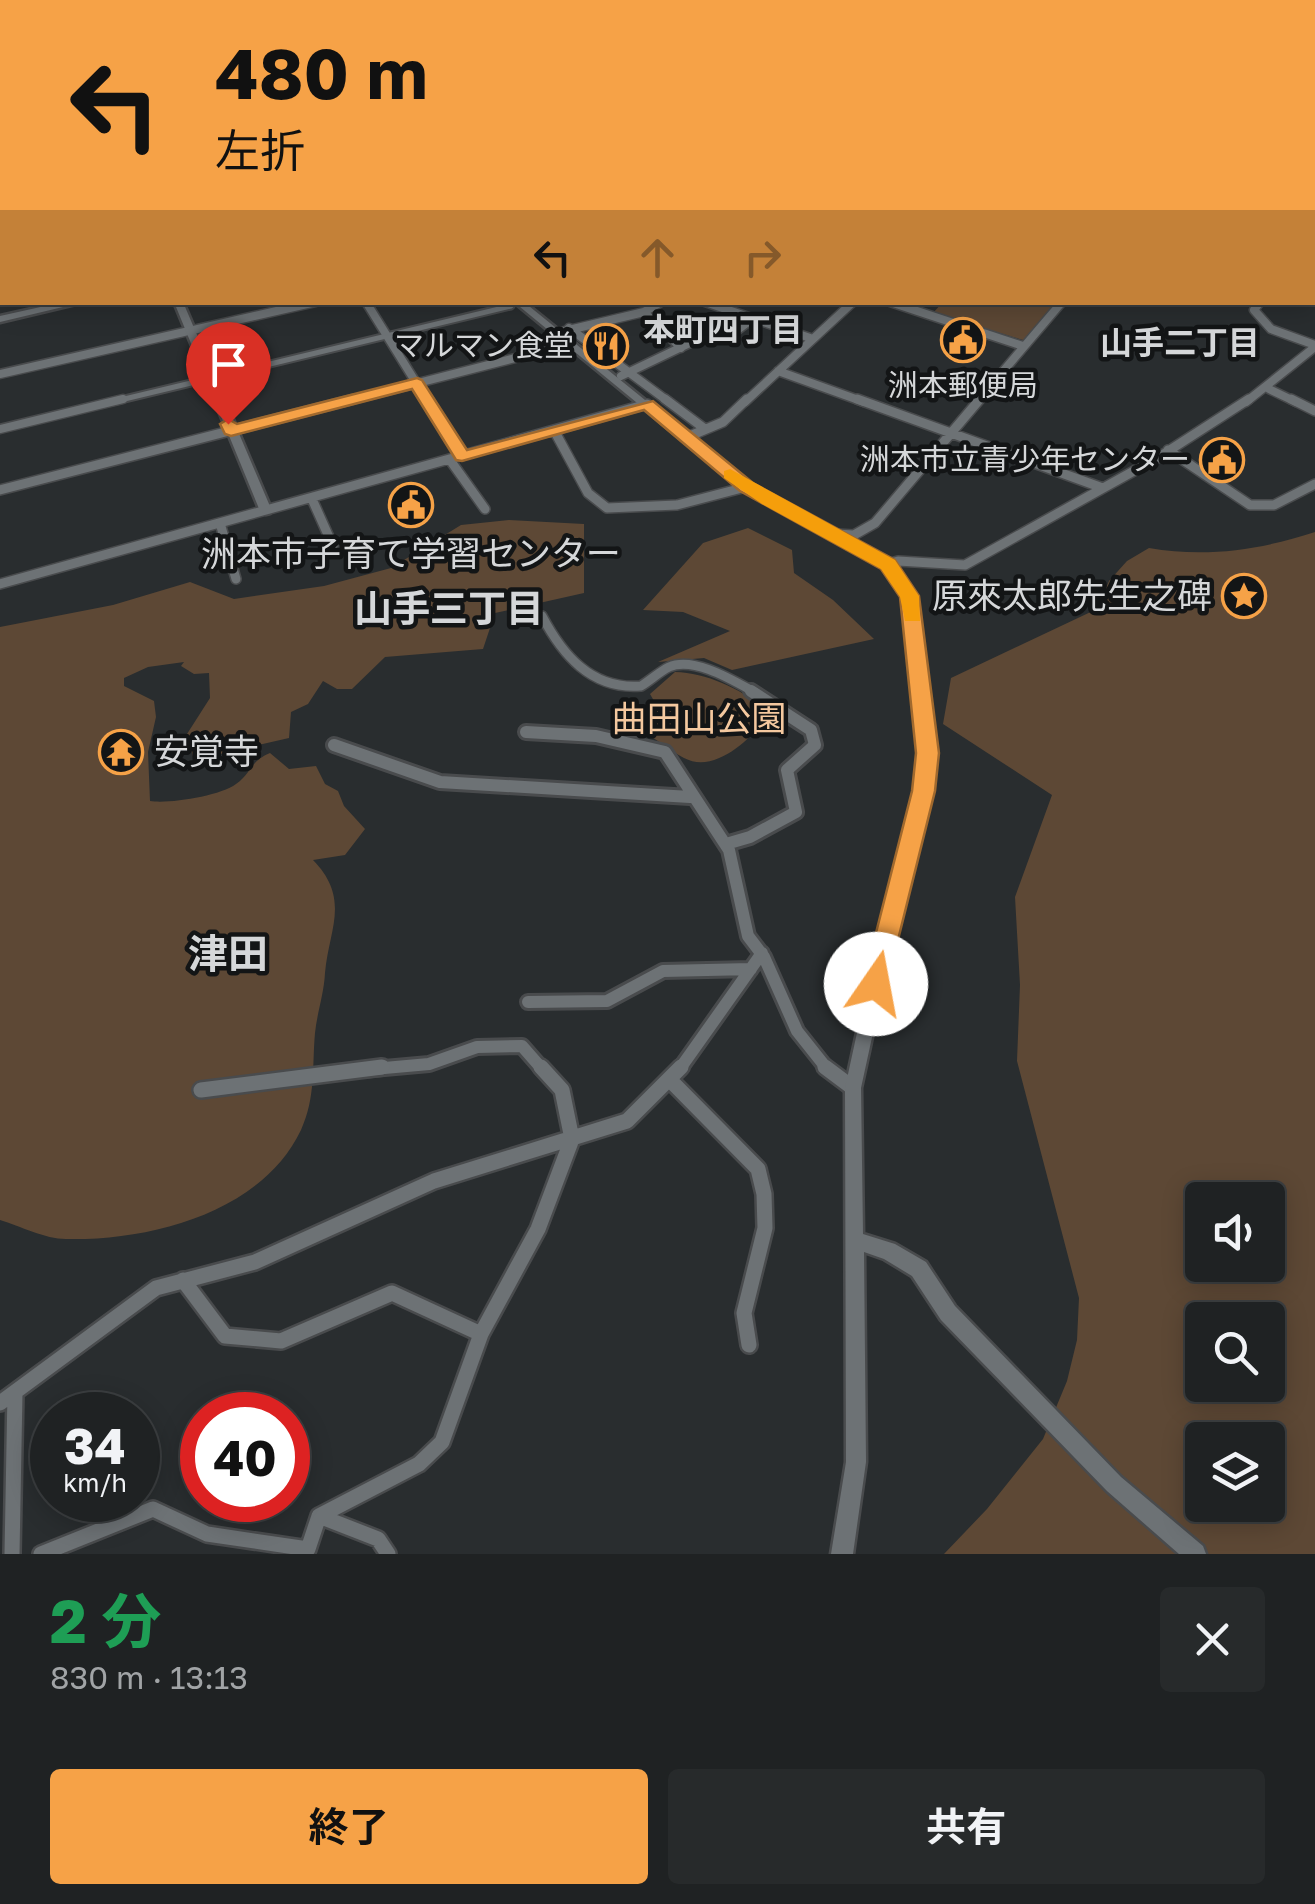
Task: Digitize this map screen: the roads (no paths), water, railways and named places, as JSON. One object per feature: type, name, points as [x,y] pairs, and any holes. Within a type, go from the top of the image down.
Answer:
[{"type":"main road","points":[[0,320],[66,305]]},
{"type":"street","points":[[179,305],[266,511]]},
{"type":"street","points":[[0,374],[303,305]]},
{"type":"street","points":[[368,305],[462,456]]},
{"type":"street","points":[[0,429],[510,305]]},
{"type":"street","points":[[515,305],[647,404],[746,487],[888,564],[910,596],[928,753],[924,791],[891,914],[853,1088],[856,1462],[842,1554]]},
{"type":"street","points":[[556,333],[644,312],[656,305]]},
{"type":"street","points":[[714,305],[813,340]]},
{"type":"street","points":[[685,438],[723,422],[850,305]]},
{"type":"street","points":[[899,305],[1023,346]]},
{"type":"street","points":[[835,534],[854,535],[875,523],[948,432],[1059,305]]},
{"type":"street","points":[[888,564],[898,561],[965,565],[1269,389],[1315,346],[1264,326],[1255,317],[1258,305]]},
{"type":"street","points":[[644,312],[681,348]]},
{"type":"street","points":[[620,376],[715,331],[728,337],[752,318]]},
{"type":"street","points":[[570,328],[705,429]]},
{"type":"street","points":[[0,490],[570,344]]},
{"type":"street","points":[[778,371],[1100,488]]},
{"type":"street","points":[[1269,389],[1315,411]]},
{"type":"street","points":[[0,584],[647,404]]},
{"type":"street","points":[[555,432],[570,454],[582,484],[596,502],[607,508],[628,510],[746,487]]},
{"type":"street","points":[[1168,450],[1250,505],[1274,505],[1315,484]]},
{"type":"street","points":[[450,460],[485,509]]},
{"type":"street","points":[[312,498],[332,546]]},
{"type":"street","points":[[220,524],[236,580]]},
{"type":"street","points":[[542,616],[566,658],[600,676],[630,688],[641,686],[666,666],[686,664],[748,691],[811,730],[815,746],[787,770],[796,812],[750,837],[726,844]]},
{"type":"street","points":[[526,732],[613,736],[665,752],[690,797],[726,844],[740,877],[742,912],[749,938],[762,954],[804,1046],[823,1071],[853,1088]]},
{"type":"street","points":[[334,744],[440,782],[690,797]]},
{"type":"street","points":[[12,1554],[8,1397],[156,1288],[255,1262],[466,1169],[627,1121],[671,1081],[762,954]]},
{"type":"street","points":[[528,1002],[607,1001],[663,971],[751,970]]},
{"type":"street","points":[[41,1554],[153,1509],[207,1534],[308,1549],[319,1516],[419,1464],[442,1442],[481,1334],[538,1229],[572,1139],[562,1090],[522,1046],[477,1046],[429,1064],[399,1064],[201,1090]]},
{"type":"street","points":[[671,1081],[758,1169],[764,1194],[765,1228],[744,1313],[750,1346]]},
{"type":"street","points":[[856,1240],[888,1251],[919,1269],[961,1327],[1114,1484],[1195,1554]]},
{"type":"street","points":[[183,1280],[225,1336],[282,1341],[392,1293],[481,1334]]},
{"type":"street","points":[[319,1516],[378,1538],[388,1554]]},
{"type":"place","name":"洲本郵便局","points":[[963,340]]},
{"type":"place","name":"マルマン食堂","points":[[606,346]]},
{"type":"place","name":"洲本市立青少年センター","points":[[1222,460]]},
{"type":"place","name":"洲本市子育て学習センター","points":[[411,505]]},
{"type":"place","name":"原來太郎先生之碑","points":[[1244,596]]},
{"type":"place","name":"安覚寺","points":[[121,752]]},
{"type":"district","name":"本町四丁目","points":[[723,330]]},
{"type":"district","name":"山手二丁目","points":[[1180,343]]},
{"type":"district","name":"山手三丁目","points":[[449,609]]},
{"type":"district","name":"津田","points":[[228,954]]},
{"type":"park label","name":"曲田山公園","points":[[699,719]]}]
